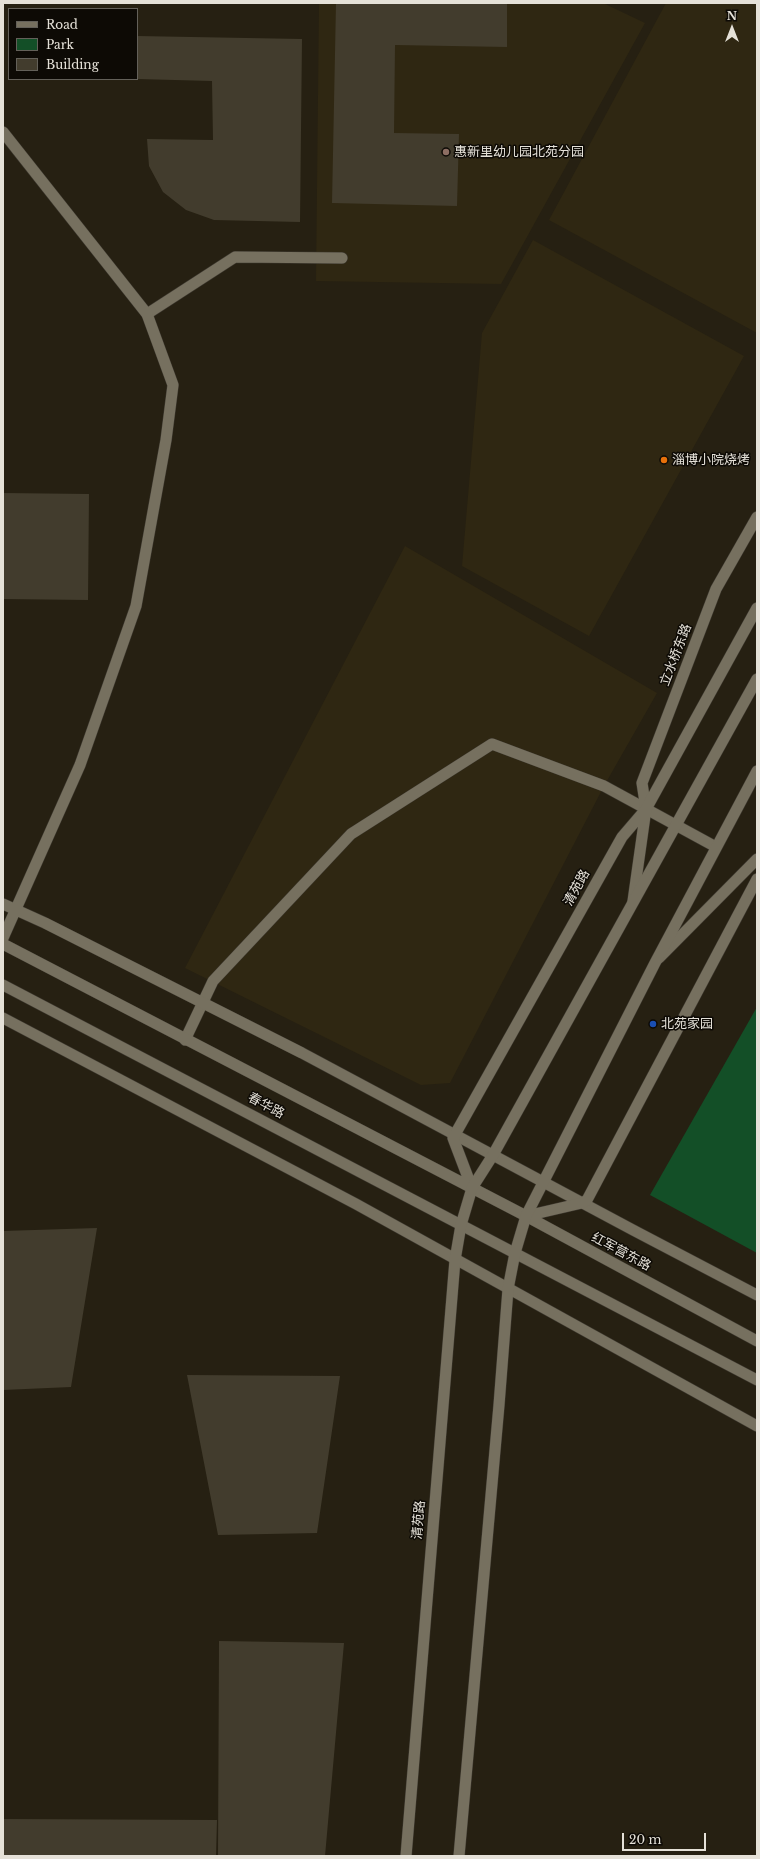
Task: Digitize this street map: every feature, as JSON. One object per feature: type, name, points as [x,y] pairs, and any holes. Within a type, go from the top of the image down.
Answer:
[{"type":"street","points":[[3,132],[147,314],[174,385],[166,440],[136,606],[80,765],[3,938]]},
{"type":"street","points":[[147,314],[235,257],[342,258]]},
{"type":"street","name":"立水桥东路","points":[[646,809],[642,783],[716,589],[757,517]]},
{"type":"street","name":"清苑路","points":[[454,1135],[622,837],[646,809],[757,608]]},
{"type":"street","name":"清苑路","points":[[406,1856],[455,1260],[461,1225],[472,1188],[493,1155],[757,679]]},
{"type":"street","points":[[185,1040],[213,981],[351,834],[492,744],[604,786],[716,847]]},
{"type":"street","points":[[459,1856],[500,1405],[508,1289],[515,1253],[526,1216],[543,1182],[655,963],[757,771]]},
{"type":"street","points":[[633,903],[646,809]]},
{"type":"street","points":[[655,963],[757,859]]},
{"type":"street","points":[[526,1216],[582,1203],[587,1200],[757,879]]},
{"type":"street","points":[[3,904],[17,909],[302,1053],[757,1295]]},
{"type":"street","name":"春华路","points":[[3,944],[472,1188]]},
{"type":"street","name":"春华路","points":[[3,985],[515,1253]]},
{"type":"street","points":[[3,1018],[356,1204],[757,1426]]},
{"type":"street","points":[[454,1135],[453,1138],[472,1188]]},
{"type":"street","name":"红军营东路","points":[[472,1188],[757,1341]]},
{"type":"street","points":[[515,1253],[757,1380]]},
{"type":"shaded area","name":"惠新里幼儿园北苑分园","points":[[319,3],[603,3],[645,23],[501,284],[316,281]]},
{"type":"shaded area","points":[[666,3],[757,3],[757,333],[549,220]]},
{"type":"shaded area","points":[[533,240],[744,356],[589,636],[462,566],[482,333]]},
{"type":"shaded area","points":[[405,546],[657,693],[604,786],[450,1083],[421,1085],[185,968]]},
{"type":"green space","points":[[757,1007],[757,1253],[650,1195]]},
{"type":"building","points":[[336,3],[507,3],[507,47],[395,45],[394,133],[459,134],[457,206],[332,203]]},
{"type":"building","points":[[138,36],[302,39],[300,222],[214,220],[186,210],[163,192],[149,166],[147,139],[213,140],[212,81],[138,79]]},
{"type":"building","points":[[3,493],[89,494],[88,600],[3,599]]},
{"type":"building","points":[[97,1228],[71,1387],[3,1390],[3,1231]]},
{"type":"building","points":[[187,1375],[340,1376],[317,1533],[218,1535]]},
{"type":"building","points":[[219,1641],[344,1643],[325,1856],[218,1856]]},
{"type":"building","points":[[3,1819],[217,1820],[216,1856],[3,1856]]},
{"type":"place","name":"惠新里幼儿园北苑分园","points":[[446,152]]},
{"type":"place","name":"淄博小院烧烤","points":[[664,460]]},
{"type":"place","name":"北苑家园","points":[[653,1024]]}]
